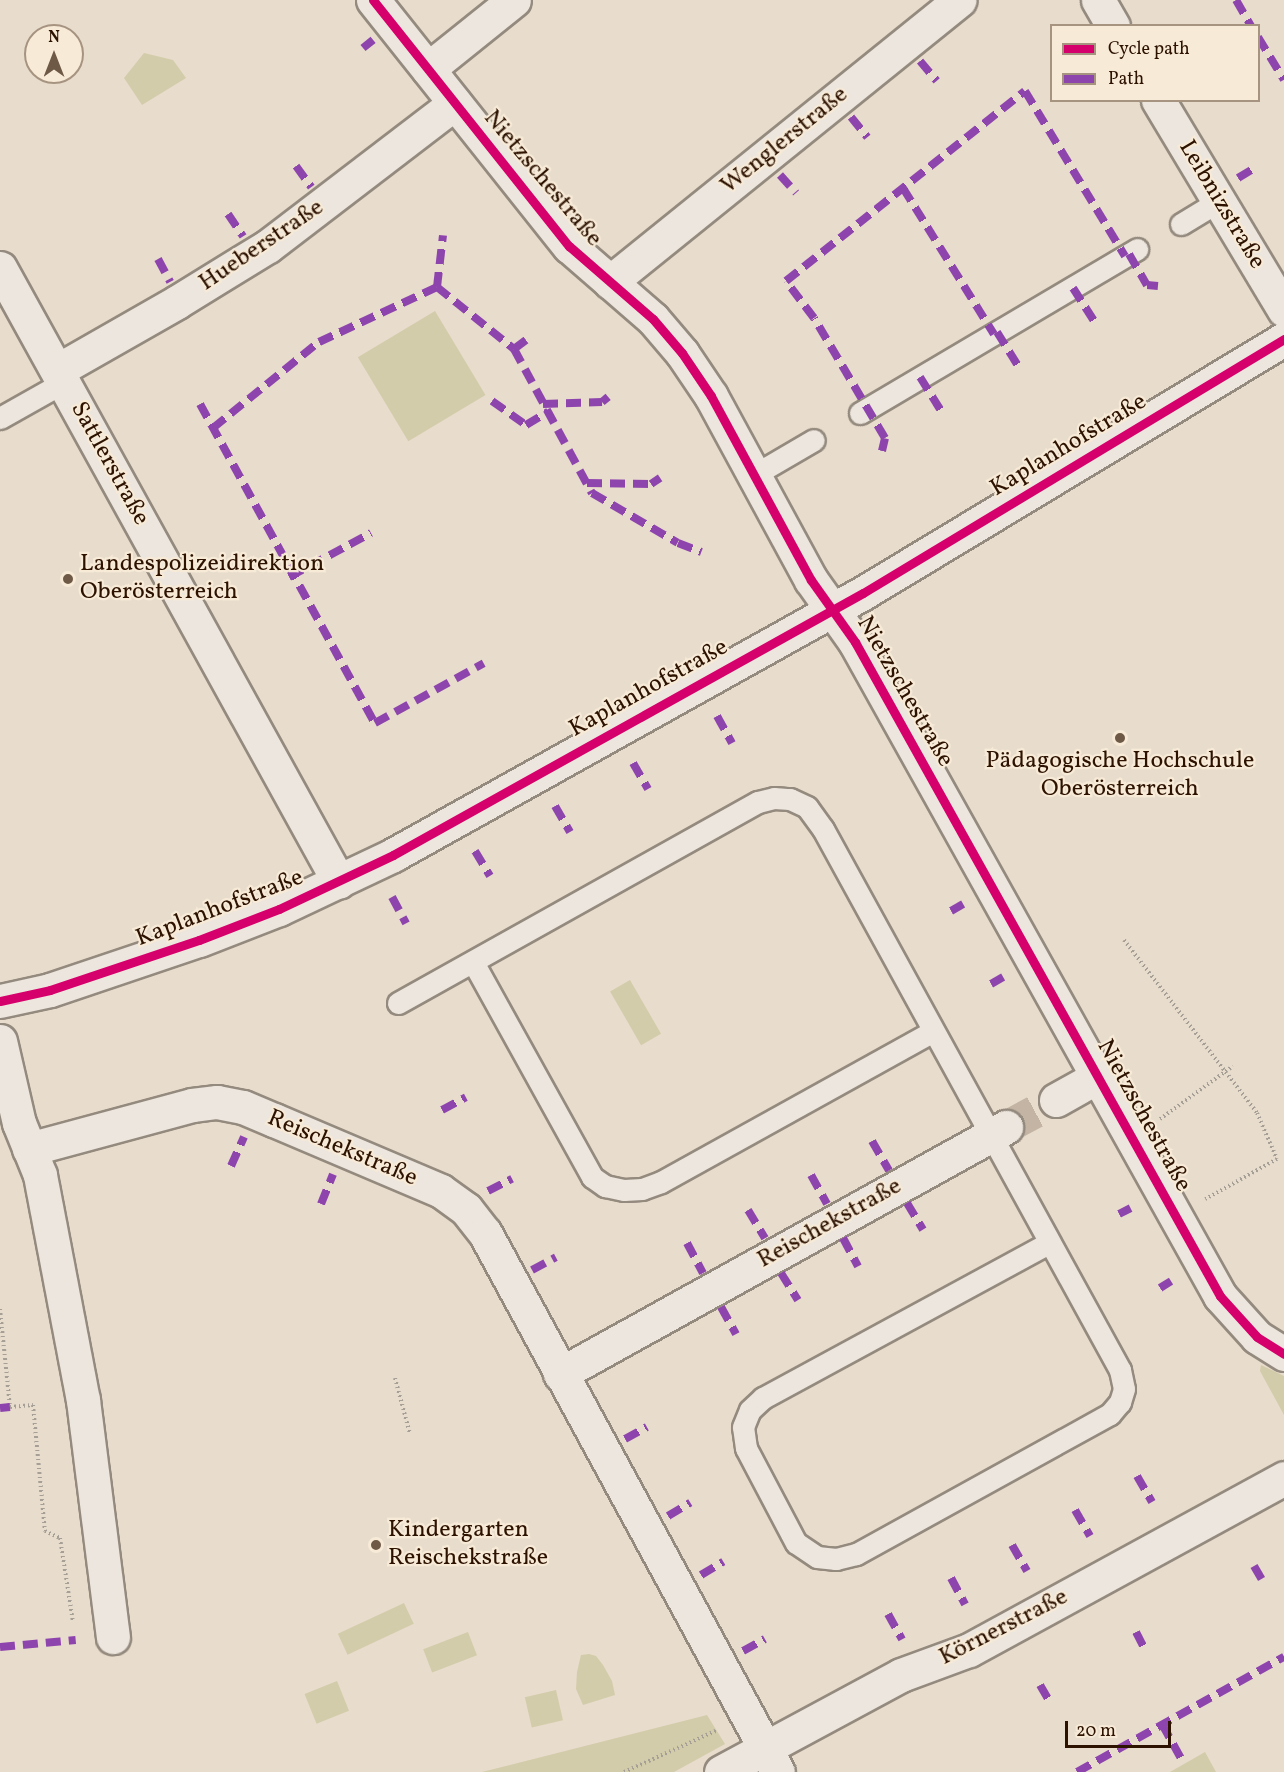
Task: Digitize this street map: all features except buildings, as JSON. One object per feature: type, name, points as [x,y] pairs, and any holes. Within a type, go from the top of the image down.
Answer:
[{"type":"street","name":"Nietzschestraße","points":[[373,0],[569,246],[653,319],[682,353],[711,396],[811,580],[855,642],[1220,1296],[1257,1337],[1284,1354]]},
{"type":"street","points":[[428,69],[514,0]]},
{"type":"street","name":"Wenglerstraße","points":[[610,282],[960,0]]},
{"type":"street","points":[[1098,0],[1112,24]]},
{"type":"street","name":"Leibnizstraße","points":[[1159,102],[1284,310]]},
{"type":"street","name":"Hueberstraße","points":[[61,376],[268,246],[455,103]]},
{"type":"street","name":"Sattlerstraße","points":[[0,268],[339,882]]},
{"type":"street","name":"Kaplanhofstraße","points":[[0,1001],[50,990],[147,959],[269,913],[393,855],[832,610],[1284,339]]},
{"type":"street","points":[[0,1041],[19,1123],[40,1175],[83,1400],[113,1637]]},
{"type":"street","points":[[1056,1100],[1099,1076]]},
{"type":"street","name":"Reischekstraße","points":[[29,1149],[192,1105],[217,1102],[243,1107],[441,1191],[466,1209],[484,1233],[772,1760]]},
{"type":"street","name":"Reischekstraße","points":[[560,1374],[998,1132]]},
{"type":"street","name":"Körnerstraße","points":[[721,1772],[772,1760],[901,1675],[969,1650],[1284,1478]]},
{"type":"lane","points":[[1181,224],[1219,201]]},
{"type":"lane","points":[[860,413],[1137,249]]},
{"type":"lane","points":[[0,417],[61,376]]},
{"type":"lane","points":[[754,475],[814,440]]},
{"type":"lane","points":[[398,1003],[758,802],[774,798],[790,799],[807,807],[823,829],[933,1031],[998,1132],[1049,1243],[1120,1370],[1124,1389],[1120,1402],[1110,1414],[856,1554],[836,1559],[817,1557],[796,1543],[746,1448],[743,1427],[750,1410],[763,1398],[1049,1243]]},
{"type":"lane","points":[[473,962],[592,1177],[605,1186],[624,1190],[642,1188],[661,1182],[933,1031]]},
{"type":"path","points":[[1124,940],[1257,1113],[1276,1158],[1204,1200]]},
{"type":"path","points":[[1159,1119],[1233,1066]]},
{"type":"path","points":[[0,1309],[10,1407],[33,1405],[45,1531],[60,1538],[76,1640],[113,1637]]},
{"type":"path","points":[[395,1378],[410,1434]]},
{"type":"path","points":[[624,1772],[724,1728]]},
{"type":"shaded area","points":[[144,53],[173,60],[186,78],[142,105],[124,78]]},
{"type":"shaded area","points":[[435,311],[485,395],[408,441],[358,357]]},
{"type":"shaded area","points":[[630,980],[661,1034],[641,1045],[610,992]]},
{"type":"shaded area","points":[[1261,1365],[1284,1376],[1284,1415],[1260,1371]]},
{"type":"shaded area","points":[[404,1603],[414,1624],[348,1655],[338,1634]]},
{"type":"shaded area","points":[[468,1632],[477,1655],[432,1673],[423,1649]]},
{"type":"shaded area","points":[[581,1655],[596,1656],[603,1665],[612,1681],[615,1695],[583,1705],[576,1689],[577,1672]]},
{"type":"shaded area","points":[[337,1681],[349,1711],[317,1724],[305,1694]]},
{"type":"shaded area","points":[[556,1690],[563,1720],[532,1727],[525,1697]]},
{"type":"shaded area","points":[[707,1715],[725,1744],[674,1772],[482,1772]]},
{"type":"shaded area","points":[[1205,1752],[1216,1772],[1170,1772]]},
{"type":"tunnel","points":[[1006,1127],[1056,1100]]},
{"type":"marked path","points":[[1236,0],[1250,24]]},
{"type":"marked path","points":[[363,48],[373,40]]},
{"type":"marked path","points":[[1260,40],[1284,80]]},
{"type":"marked path","points":[[920,61],[937,81]]},
{"type":"marked path","points":[[882,451],[885,438],[814,318],[786,281],[1025,91],[1125,256]]},
{"type":"marked path","points":[[851,117],[867,137]]},
{"type":"marked path","points":[[296,166],[311,187]]},
{"type":"marked path","points":[[1238,178],[1256,167]]},
{"type":"marked path","points":[[780,175],[796,193]]},
{"type":"marked path","points":[[903,188],[994,334]]},
{"type":"marked path","points":[[228,214],[243,236]]},
{"type":"marked path","points":[[437,287],[443,235]]},
{"type":"marked path","points":[[1129,254],[1147,285],[1158,286]]},
{"type":"marked path","points":[[158,259],[170,282]]},
{"type":"marked path","points":[[213,428],[319,342],[437,287],[514,349],[592,493],[678,543],[701,552]]},
{"type":"marked path","points":[[1073,288],[1096,324]]},
{"type":"marked path","points":[[997,332],[1020,369]]},
{"type":"marked path","points":[[514,349],[526,340]]},
{"type":"marked path","points":[[920,377],[943,414]]},
{"type":"marked path","points":[[543,404],[602,402],[608,397]]},
{"type":"marked path","points":[[492,401],[526,425],[548,412]]},
{"type":"marked path","points":[[200,404],[375,723],[484,663]]},
{"type":"marked path","points":[[587,483],[651,484],[660,478]]},
{"type":"marked path","points":[[289,577],[371,533]]},
{"type":"marked path","points":[[717,716],[732,743]]},
{"type":"marked path","points":[[633,763],[648,789]]},
{"type":"marked path","points":[[555,806],[570,832]]},
{"type":"marked path","points":[[475,851],[490,876]]},
{"type":"marked path","points":[[392,897],[406,923]]},
{"type":"marked path","points":[[951,911],[963,904]]},
{"type":"marked path","points":[[991,984],[1003,977]]},
{"type":"marked path","points":[[442,1110],[466,1097]]},
{"type":"marked path","points":[[231,1166],[244,1137]]},
{"type":"marked path","points":[[872,1141],[889,1170]]},
{"type":"marked path","points":[[321,1204],[333,1174]]},
{"type":"marked path","points":[[811,1175],[827,1204]]},
{"type":"marked path","points":[[488,1191],[512,1179]]},
{"type":"marked path","points":[[907,1203],[923,1230]]},
{"type":"marked path","points":[[1119,1214],[1131,1208]]},
{"type":"marked path","points":[[748,1210],[765,1238]]},
{"type":"marked path","points":[[843,1238],[858,1266]]},
{"type":"marked path","points":[[687,1243],[703,1273]]},
{"type":"marked path","points":[[532,1270],[556,1257]]},
{"type":"marked path","points":[[781,1273],[798,1300]]},
{"type":"marked path","points":[[1160,1288],[1171,1281]]},
{"type":"marked path","points":[[721,1307],[736,1334]]},
{"type":"marked path","points":[[0,1408],[10,1407]]},
{"type":"marked path","points":[[625,1439],[647,1427]]},
{"type":"marked path","points":[[1137,1476],[1152,1502]]},
{"type":"marked path","points":[[668,1516],[690,1503]]},
{"type":"marked path","points":[[1075,1510],[1090,1536]]},
{"type":"marked path","points":[[1012,1545],[1027,1571]]},
{"type":"marked path","points":[[701,1575],[723,1562]]},
{"type":"marked path","points":[[1254,1566],[1262,1580]]},
{"type":"marked path","points":[[951,1578],[965,1604]]},
{"type":"marked path","points":[[888,1614],[902,1639]]},
{"type":"marked path","points":[[1136,1632],[1143,1646]]},
{"type":"marked path","points":[[743,1651],[765,1639]]},
{"type":"marked path","points":[[0,1647],[76,1640]]},
{"type":"marked path","points":[[1077,1772],[1284,1657]]},
{"type":"marked path","points":[[1040,1685],[1048,1699]]},
{"type":"marked path","points":[[1162,1724],[1183,1762]]},
{"type":"cycle path","points":[[373,0],[569,246],[653,319],[682,353],[711,396],[811,580],[855,642],[1220,1296],[1257,1337],[1284,1354]]},
{"type":"cycle path","points":[[0,1001],[50,990],[199,940],[279,909],[393,855],[863,593],[1284,339]]},
{"type":"place","name":"Landespolizeidirektion Oberösterreich","points":[[68,579]]},
{"type":"place","name":"Pädagogische Hochschule Oberösterreich","points":[[1120,738]]},
{"type":"place","name":"Kindergarten Reischekstraße","points":[[376,1545]]}]
